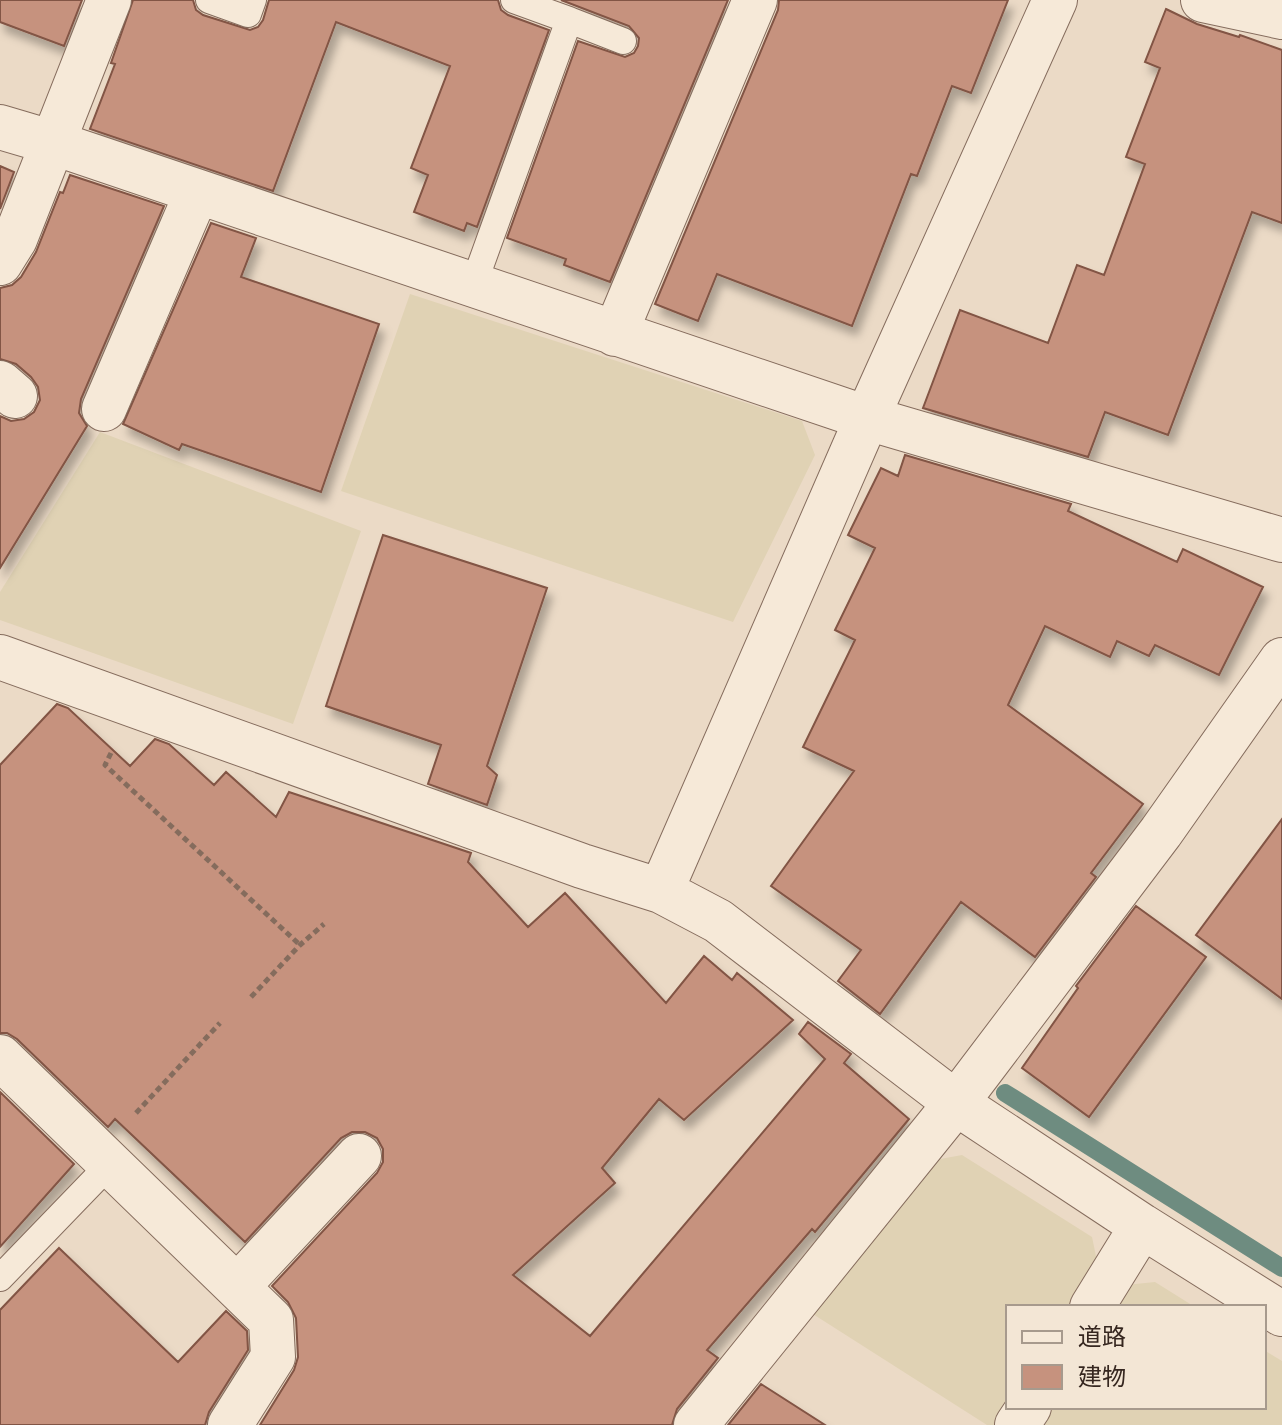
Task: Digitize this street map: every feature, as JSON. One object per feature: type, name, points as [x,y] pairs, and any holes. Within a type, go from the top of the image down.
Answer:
[{"type":"street","points":[[0,263],[15,239],[109,0]]},
{"type":"street","points":[[615,334],[755,0]]},
{"type":"street","points":[[661,891],[867,418],[1055,0]]},
{"type":"street","points":[[1203,0],[1282,17]]},
{"type":"street","points":[[0,127],[867,418],[1282,540]]},
{"type":"street","points":[[104,409],[197,192]]},
{"type":"street","points":[[0,657],[582,866],[661,891],[718,921],[766,955],[956,1103],[1282,1314]]},
{"type":"street","points":[[696,1425],[956,1103],[1161,832],[1282,660]]},
{"type":"street","points":[[0,1057],[271,1320],[273,1357],[230,1425]]},
{"type":"street","points":[[237,1287],[359,1156]]},
{"type":"street","points":[[1093,1305],[1142,1226]]},
{"type":"lane","points":[[209,0],[248,14],[253,0]]},
{"type":"lane","points":[[514,0],[623,41]]},
{"type":"lane","points":[[473,286],[569,20]]},
{"type":"lane","points":[[0,1278],[104,1159]]},
{"type":"path","points":[[133,705],[105,765],[300,945]]},
{"type":"path","points":[[251,997],[324,924]]},
{"type":"path","points":[[104,1159],[220,1023]]},
{"type":"shaded area","points":[[410,294],[802,421],[815,455],[733,622],[341,491]]},
{"type":"shaded area","points":[[100,432],[361,531],[293,724],[0,620],[0,592]]},
{"type":"shaded area","points":[[962,1155],[1092,1237],[1098,1266],[1074,1305],[1006,1305],[1007,1409],[999,1425],[987,1425],[805,1309],[935,1160]]},
{"type":"shaded area","points":[[1155,1282],[1192,1305],[1114,1305],[1126,1285]]},
{"type":"shaded area","points":[[1266,1351],[1282,1361],[1282,1425],[1039,1425],[1049,1409],[1266,1409]]},
{"type":"building","points":[[0,0],[82,0],[64,46],[0,22]]},
{"type":"building","points":[[133,0],[193,0],[196,10],[203,15],[250,30],[258,27],[263,20],[269,0],[498,0],[501,10],[508,15],[549,30],[477,227],[467,223],[464,231],[414,212],[428,175],[411,168],[450,66],[336,22],[273,191],[90,129],[115,64],[111,63]]},
{"type":"building","points":[[561,0],[728,0],[610,282],[564,265],[566,259],[507,238],[578,41],[625,57],[634,53],[638,46],[639,38],[629,26]]},
{"type":"building","points":[[779,0],[1008,0],[971,93],[952,86],[917,176],[911,174],[852,326],[717,274],[698,321],[655,304],[778,10]]},
{"type":"building","points":[[1166,9],[1197,24],[1282,50],[1282,223],[1252,212],[1168,435],[1105,412],[1088,457],[923,408],[960,310],[1048,343],[1077,265],[1104,275],[1145,164],[1126,157],[1160,68],[1145,62]]},
{"type":"building","points":[[0,166],[14,172],[0,209]]},
{"type":"building","points":[[70,175],[164,206],[81,399],[79,413],[87,426],[0,568],[0,416],[11,421],[24,419],[34,412],[40,400],[38,387],[31,377],[16,364],[0,359],[0,288],[12,285],[21,277],[36,252]]},
{"type":"building","points":[[211,223],[256,238],[241,277],[379,324],[321,492],[182,444],[179,450],[123,424]]},
{"type":"building","points":[[905,455],[1071,504],[1068,511],[1177,562],[1183,549],[1263,587],[1219,675],[1155,645],[1149,656],[1117,641],[1110,657],[1045,626],[1008,705],[1143,804],[1091,873],[1096,877],[1035,957],[961,902],[880,1014],[838,981],[861,950],[771,886],[854,771],[803,747],[855,640],[835,630],[875,548],[848,535],[881,468],[898,476]]},
{"type":"building","points":[[383,535],[547,588],[487,766],[497,775],[487,805],[428,784],[441,745],[326,706]]},
{"type":"building","points":[[57,704],[68,708],[130,766],[155,739],[169,744],[214,785],[226,772],[276,817],[289,792],[471,853],[468,862],[528,927],[565,893],[666,1003],[704,956],[732,980],[737,973],[793,1020],[684,1120],[659,1099],[602,1168],[615,1183],[513,1275],[590,1336],[825,1059],[799,1034],[808,1022],[851,1054],[844,1063],[909,1119],[815,1232],[812,1229],[707,1350],[718,1358],[677,1409],[672,1425],[260,1425],[294,1370],[298,1357],[296,1318],[288,1302],[272,1286],[377,1173],[383,1162],[383,1149],[377,1138],[365,1132],[352,1132],[341,1138],[245,1242],[115,1119],[108,1127],[17,1039],[0,1033],[0,765]]},
{"type":"building","points":[[1282,819],[1282,999],[1196,935]]},
{"type":"building","points":[[1136,906],[1206,957],[1089,1117],[1022,1068],[1078,988],[1076,986]]},
{"type":"building","points":[[0,1092],[74,1164],[0,1247]]},
{"type":"building","points":[[59,1248],[178,1362],[226,1311],[247,1331],[248,1350],[209,1412],[205,1425],[0,1425],[0,1310]]},
{"type":"building","points":[[761,1384],[825,1425],[728,1425]]},
{"type":"waterway","points":[[1005,1093],[1282,1268]]}]
